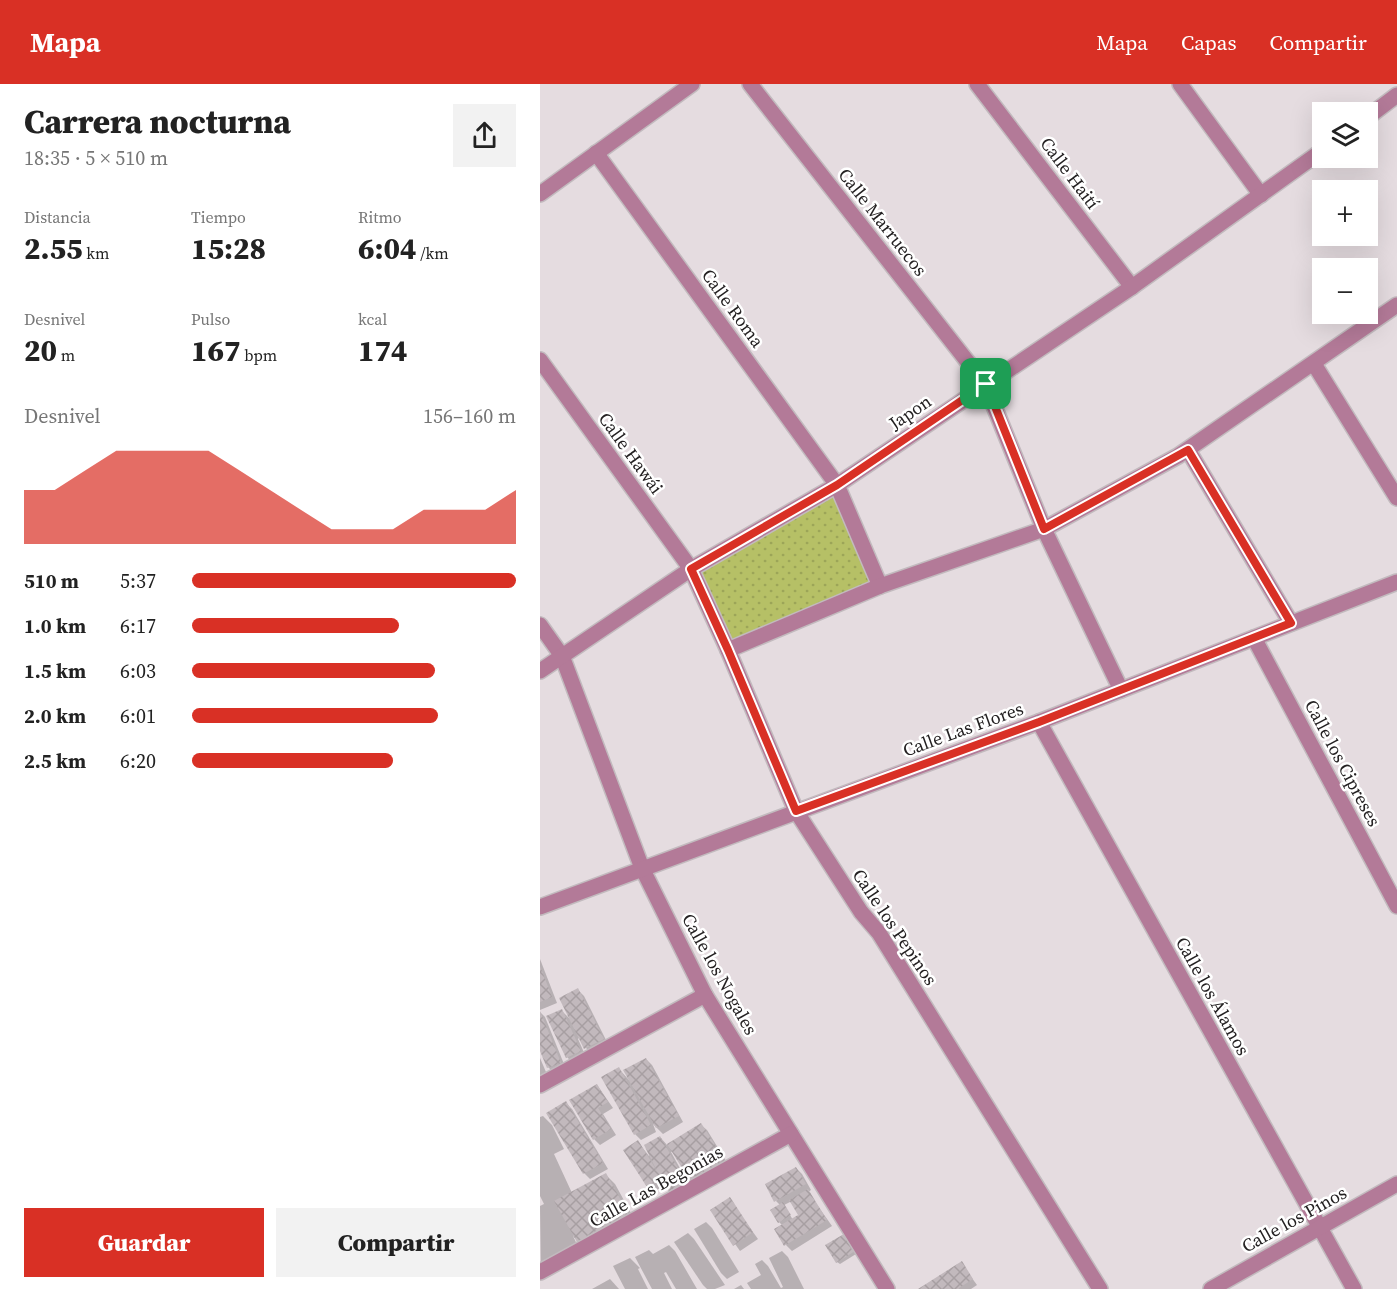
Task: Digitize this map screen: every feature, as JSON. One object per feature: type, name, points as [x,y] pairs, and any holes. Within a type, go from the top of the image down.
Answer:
[{"type":"street","points":[[540,194],[692,84]]},
{"type":"street","name":"Calle Marruecos","points":[[750,84],[986,384],[1044,529],[1121,690]]},
{"type":"street","name":"Calle Haití","points":[[977,84],[1132,287]]},
{"type":"street","points":[[1180,84],[1261,195]]},
{"type":"street","points":[[1378,109],[1397,95]]},
{"type":"street","name":"Calle Roma","points":[[596,153],[837,485],[880,586]]},
{"type":"street","name":"Japon","points":[[540,671],[691,569],[837,485],[1132,287],[1312,158]]},
{"type":"street","points":[[728,650],[880,586],[1044,529],[1188,450],[1397,305]]},
{"type":"street","name":"Calle Hawái","points":[[540,360],[691,569]]},
{"type":"street","points":[[1314,364],[1397,498]]},
{"type":"street","points":[[1188,450],[1291,623]]},
{"type":"street","name":"Calle los Pepinos","points":[[691,569],[796,811],[861,912],[879,933],[1101,1289]]},
{"type":"street","name":"Calle Las Flores","points":[[540,907],[1039,722],[1397,582]]},
{"type":"street","name":"Calle los Nogales","points":[[540,626],[562,656],[642,868],[705,995],[884,1288]]},
{"type":"street","name":"Calle los Cipreses","points":[[1254,638],[1397,906]]},
{"type":"street","name":"Calle los Álamos","points":[[1039,722],[1354,1289]]},
{"type":"street","points":[[540,1085],[705,995]]},
{"type":"street","name":"Calle Las Begonias","points":[[540,1272],[791,1134]]},
{"type":"street","name":"Calle los Pinos","points":[[1211,1289],[1397,1184]]},
{"type":"green space","points":[[833,492],[873,582],[730,644],[697,570]]},
{"type":"building","points":[[540,966],[552,997],[540,1002]]},
{"type":"building","points":[[578,988],[604,1039],[584,1049],[559,998]]},
{"type":"building","points":[[562,1009],[581,1051],[566,1058],[546,1016]]},
{"type":"building","points":[[540,1011],[561,1063],[547,1068],[540,1051]]},
{"type":"building","points":[[646,1058],[679,1116],[656,1128],[623,1070]]},
{"type":"building","points":[[619,1067],[651,1125],[634,1135],[601,1077]]},
{"type":"building","points":[[597,1084],[608,1102],[598,1108],[611,1129],[593,1140],[569,1100]]},
{"type":"building","points":[[566,1101],[603,1163],[583,1174],[546,1113]]},
{"type":"building","points":[[701,1123],[726,1162],[692,1184],[667,1144]]},
{"type":"building","points":[[660,1136],[688,1186],[671,1195],[661,1178],[647,1187],[623,1150],[638,1140],[658,1173],[644,1145]]},
{"type":"building","points":[[796,1167],[806,1184],[774,1202],[765,1184]]},
{"type":"building","points":[[606,1173],[629,1215],[577,1242],[554,1201]]},
{"type":"building","points":[[808,1189],[827,1220],[784,1246],[774,1229],[798,1215],[789,1200]]},
{"type":"building","points":[[730,1197],[753,1232],[733,1246],[710,1210]]},
{"type":"building","points":[[783,1202],[791,1215],[778,1223],[770,1210]]},
{"type":"building","points":[[844,1234],[855,1251],[836,1263],[825,1245]]},
{"type":"building","points":[[962,1261],[973,1279],[959,1289],[918,1289]]},
{"type":"route","points":[[986,384],[1044,529],[1188,450],[1291,623],[1039,722],[796,811],[691,569],[837,485],[986,384]]}]
